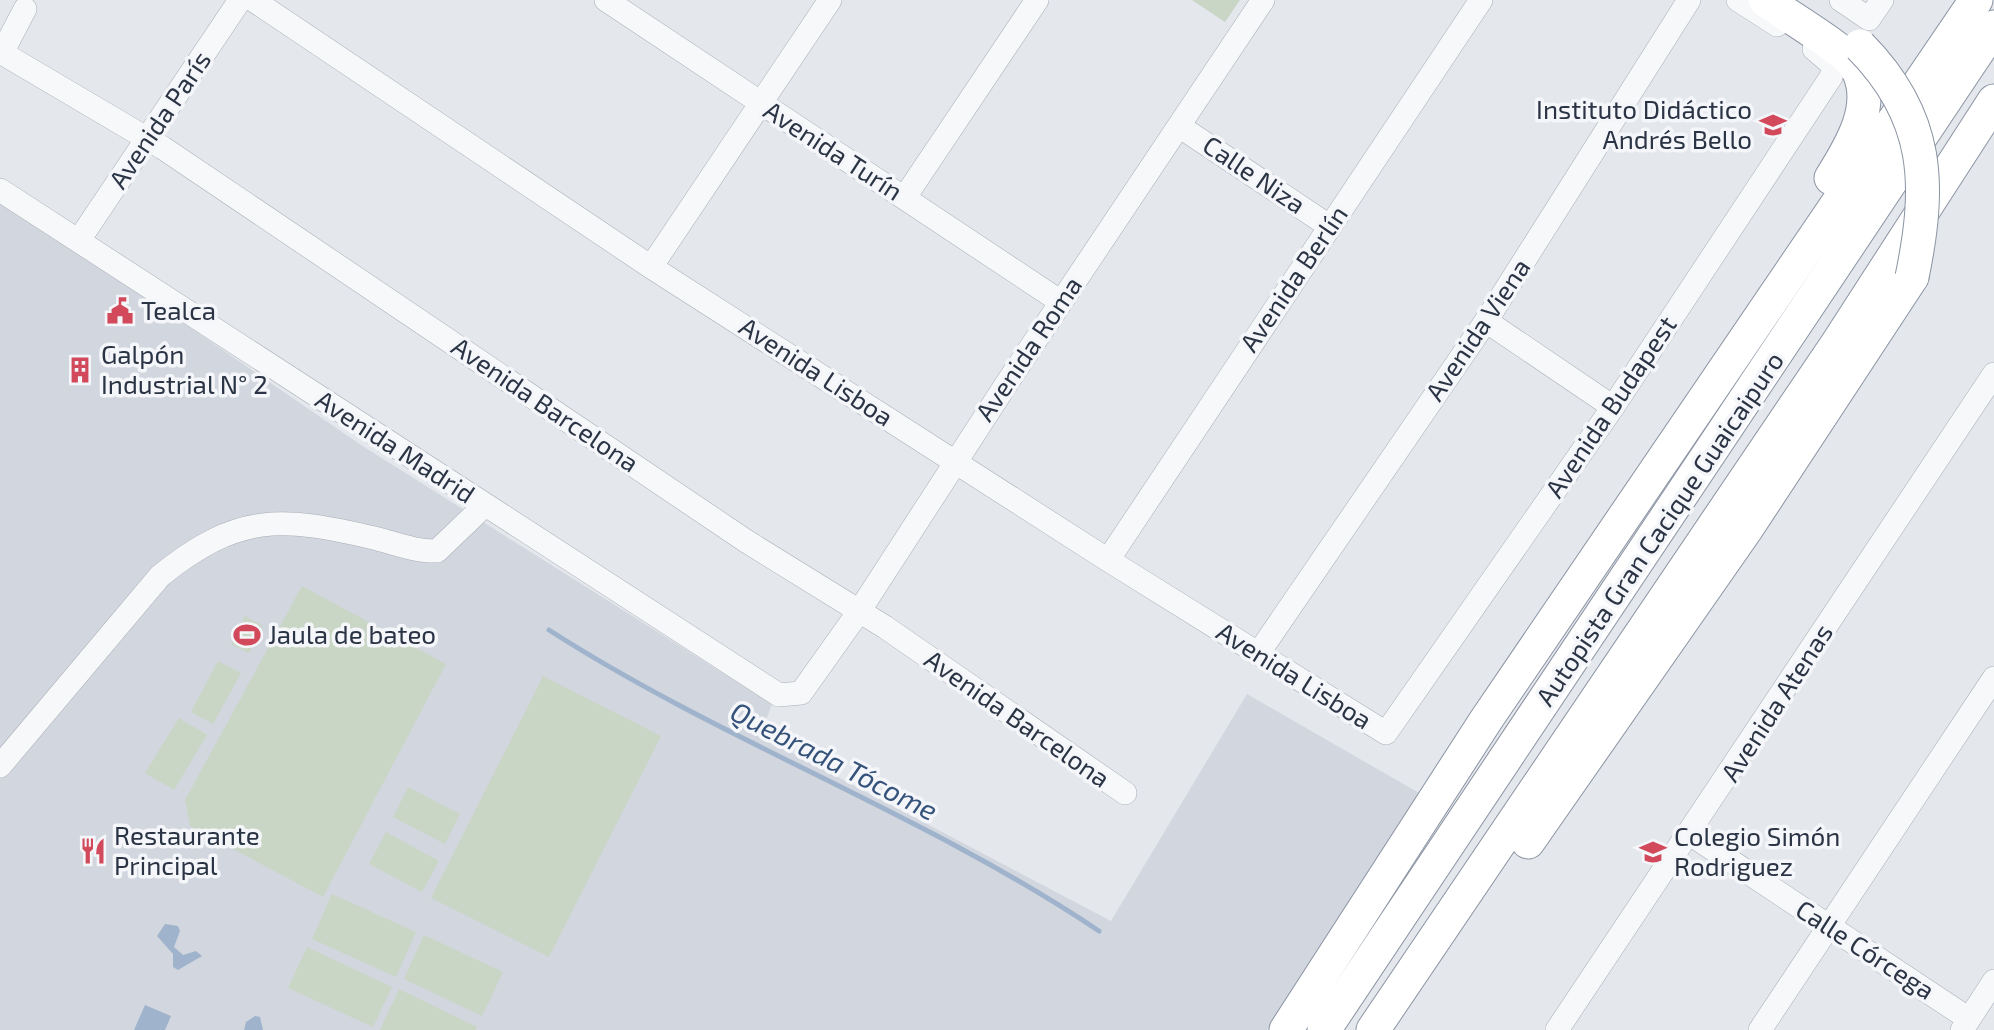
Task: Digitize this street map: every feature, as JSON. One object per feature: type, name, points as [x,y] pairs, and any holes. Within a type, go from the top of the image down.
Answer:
[{"type":"highway","points":[[1486,720],[1560,595],[1637,481],[1848,152],[1857,132],[1863,102],[1856,67],[1765,0]]},
{"type":"highway","points":[[1395,1030],[1747,528],[1912,277],[1925,193],[1921,159],[1907,110],[1878,64],[1860,46],[1796,0]]},
{"type":"highway","points":[[1286,1030],[1486,720],[1976,0]]},
{"type":"highway","name":"Autopista Gran Cacique Guaicaipuro","points":[[1324,1030],[1994,27]]},
{"type":"highway","name":"Autopista Gran Cacique Guaicaipuro","points":[[1373,1030],[1837,344],[1994,100]]},
{"type":"street","name":"Avenida París","points":[[79,240],[240,0]]},
{"type":"street","name":"Avenida Lisboa","points":[[253,0],[652,267],[1108,560],[1386,733]]},
{"type":"street","name":"Avenida Turín","points":[[606,0],[1061,302]]},
{"type":"street","points":[[652,267],[830,0]]},
{"type":"street","points":[[905,197],[1037,0]]},
{"type":"street","name":"Avenida Roma","points":[[794,696],[801,693],[860,610],[1263,0]]},
{"type":"street","name":"Avenida Berlín","points":[[1108,560],[1481,0]]},
{"type":"street","name":"Avenida Viena","points":[[1258,654],[1486,321],[1689,0]]},
{"type":"street","name":"Avenida Budapest","points":[[1386,733],[1613,407],[1831,77],[1834,66],[1829,58],[1738,0]]},
{"type":"street","points":[[1841,0],[1876,9]]},
{"type":"street","name":"Avenida Barcelona","points":[[25,9],[2,53],[148,138],[747,541],[860,610],[1125,793]]},
{"type":"street","name":"Calle Niza","points":[[1179,126],[1329,226]]},
{"type":"street","name":"Avenida Madrid","points":[[0,190],[779,695],[794,696]]},
{"type":"street","points":[[1486,321],[1613,407]]},
{"type":"street","name":"Avenida Atenas","points":[[1557,1030],[1994,374]]},
{"type":"street","points":[[0,766],[160,576],[192,550],[232,531],[277,522],[315,524],[437,551],[484,506]]},
{"type":"street","points":[[1760,1030],[1994,678]]},
{"type":"street","name":"Calle Córcega","points":[[1690,834],[1829,927],[1966,1025]]},
{"type":"street","points":[[1966,1025],[1994,981]]},
{"type":"shaded area","points":[[0,197],[361,445],[772,704],[760,736],[1111,921],[1247,694],[1419,793],[1267,1030],[0,1030]]},
{"type":"green space","points":[[1192,0],[1240,0],[1225,22]]},
{"type":"green space","points":[[302,586],[446,664],[323,897],[190,826],[185,800]]},
{"type":"green space","name":"Jaula de bateo","points":[[245,616],[263,626],[249,653],[231,644]]},
{"type":"green space","points":[[218,661],[241,673],[213,724],[191,712]]},
{"type":"green space","points":[[543,676],[661,736],[549,957],[431,898]]},
{"type":"green space","points":[[179,718],[207,735],[174,790],[145,773]]},
{"type":"green space","points":[[408,787],[460,814],[445,844],[393,817]]},
{"type":"green space","points":[[386,832],[439,861],[422,892],[369,864]]},
{"type":"green space","points":[[332,894],[416,932],[396,977],[312,939]]},
{"type":"green space","points":[[424,935],[503,972],[482,1016],[404,979]]},
{"type":"green space","points":[[307,947],[392,987],[373,1027],[288,988]]},
{"type":"green space","points":[[399,989],[477,1027],[476,1030],[380,1030]]},
{"type":"water","points":[[165,924],[178,926],[180,931],[174,947],[183,955],[196,951],[202,956],[178,970],[173,967],[173,954],[157,936]]},
{"type":"water","points":[[145,1005],[171,1016],[165,1030],[134,1030]]},
{"type":"water","points":[[255,1016],[260,1017],[263,1030],[244,1030],[246,1022]]},
{"type":"waterway","name":"Quebrada Tócome","points":[[549,630],[616,671],[685,708],[964,850],[1099,931]]},
{"type":"place","name":"Instituto Didáctico Andrés Bello","points":[[1773,125]]},
{"type":"place","name":"Tealca","points":[[120,311]]},
{"type":"place","name":"Galpón Industrial N° 2","points":[[80,370]]},
{"type":"place","name":"Jaula de bateo","points":[[247,635]]},
{"type":"place","name":"Restaurante Principal","points":[[93,851]]},
{"type":"place","name":"Colegio Simón Rodriguez","points":[[1653,852]]}]
